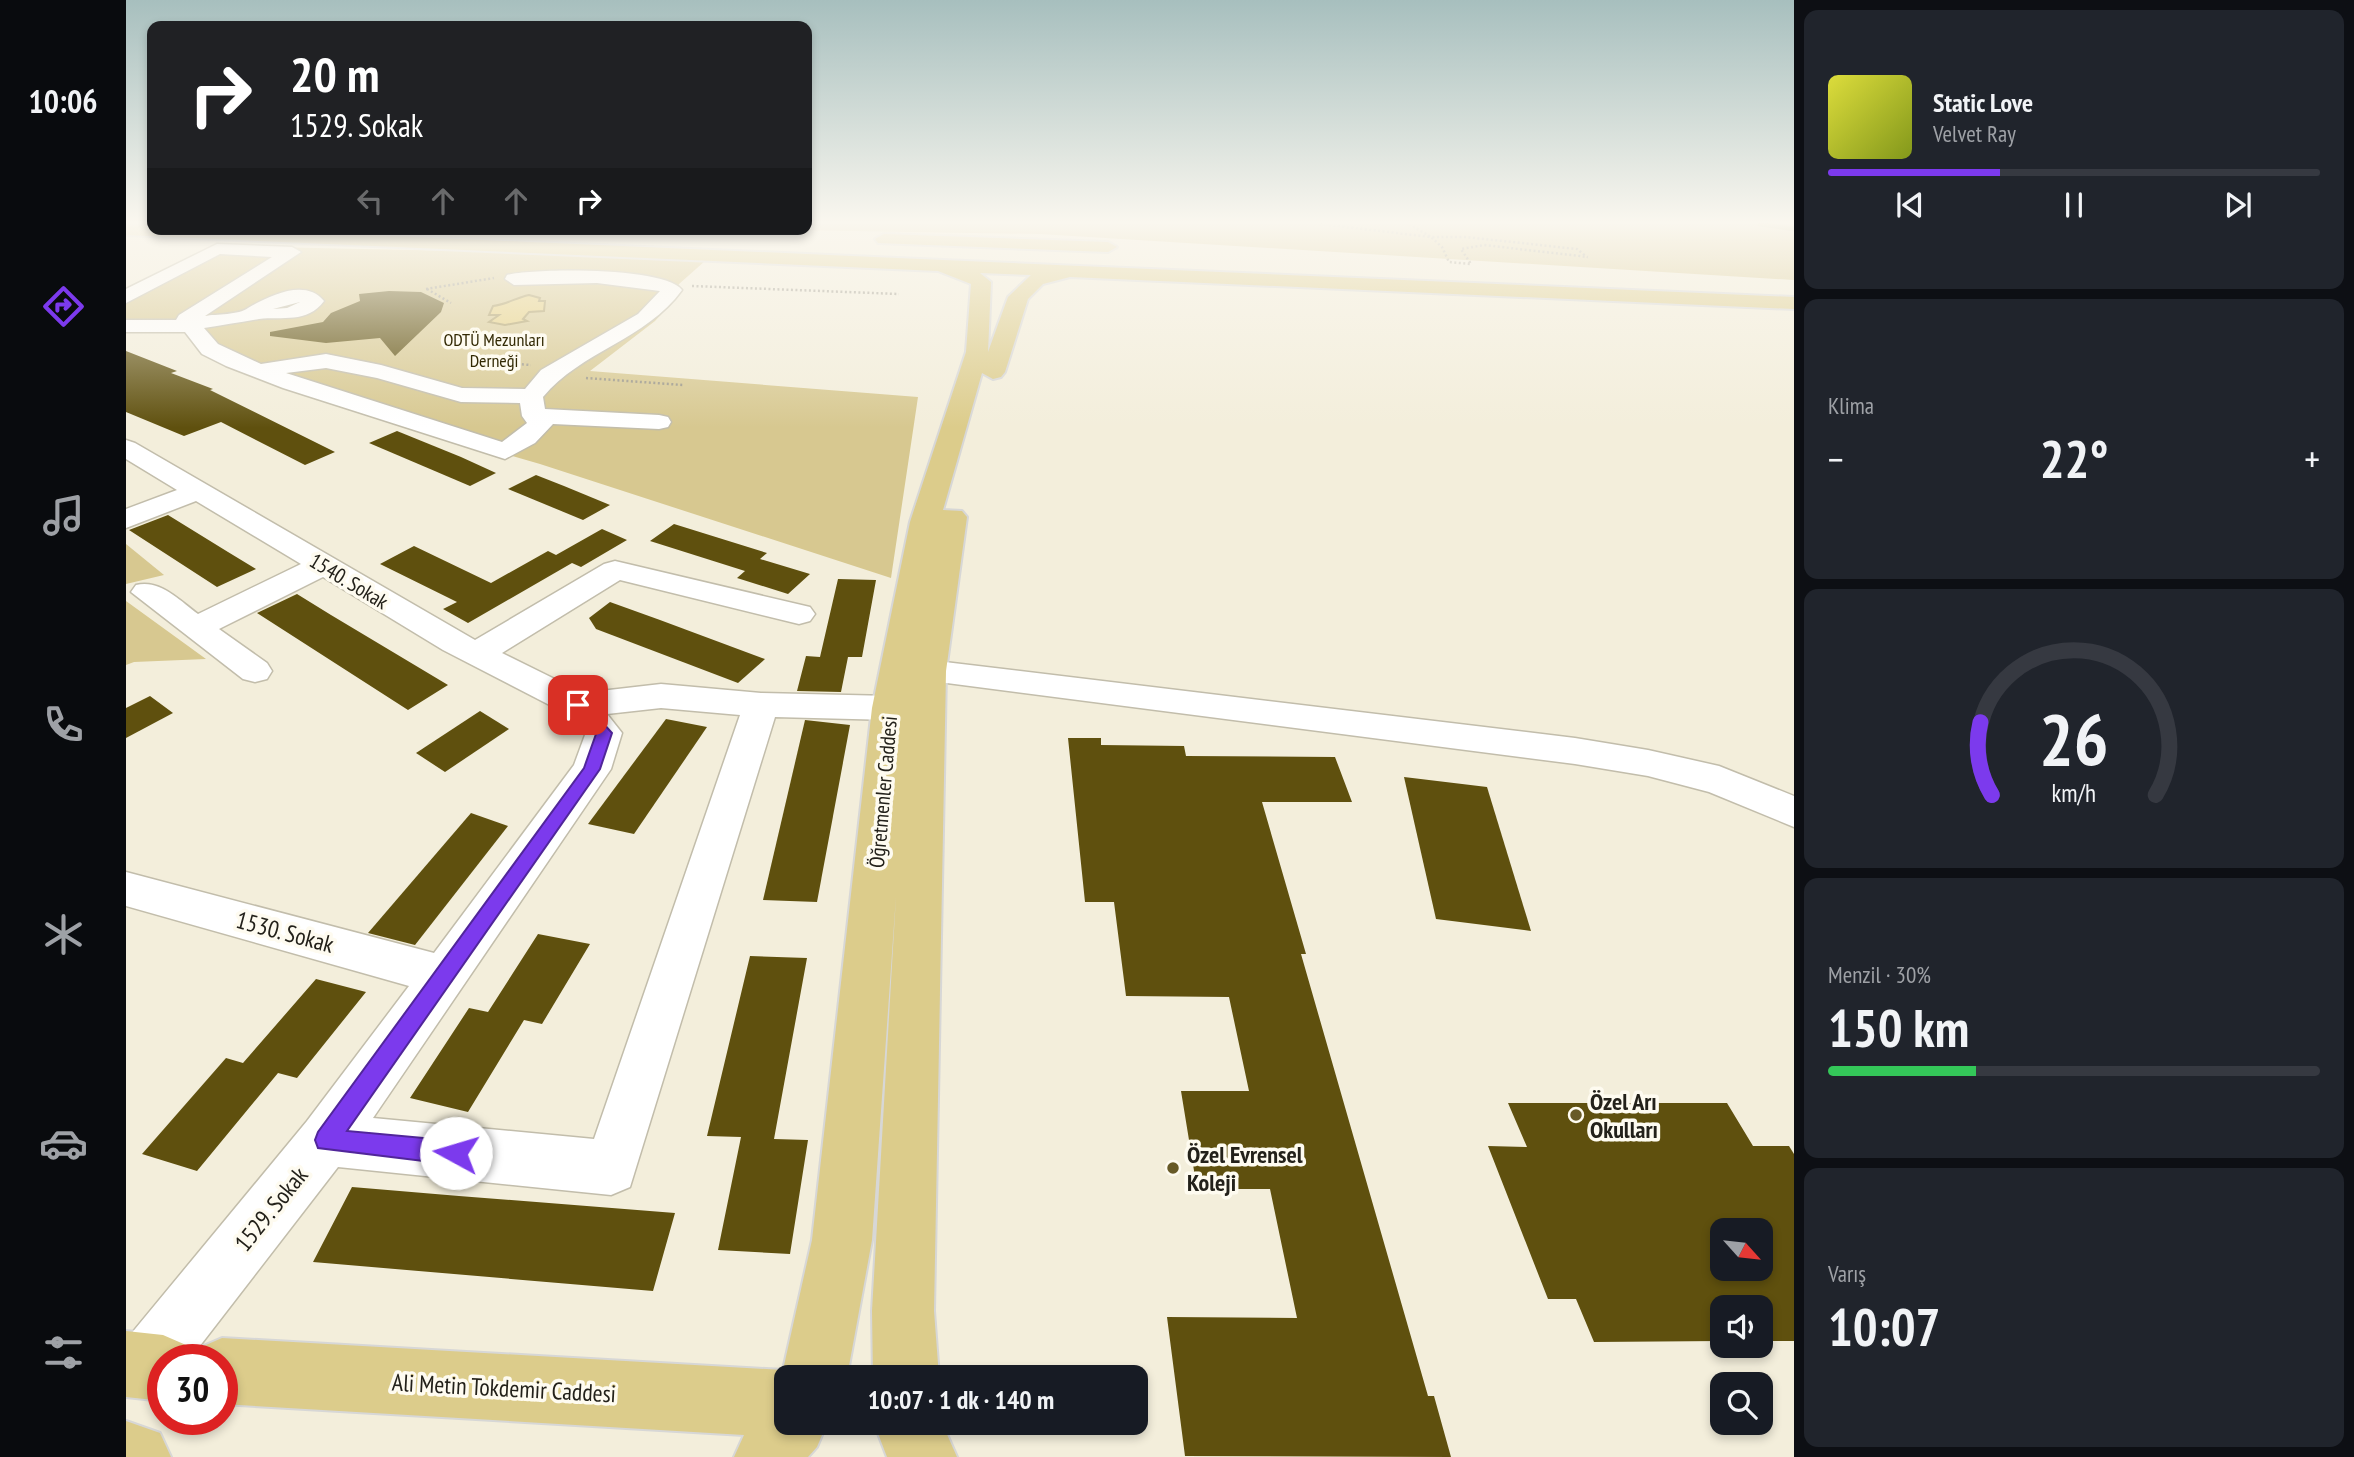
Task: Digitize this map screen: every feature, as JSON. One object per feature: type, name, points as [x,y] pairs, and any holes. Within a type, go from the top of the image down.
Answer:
[{"type":"main road","points":[[986,292],[998,307]]},
{"type":"main road","name":"Öğretmenler Caddesi","points":[[816,1365],[842,1240],[916,692],[998,307],[1019,292]]},
{"type":"main road","points":[[1546,292],[1794,303]]},
{"type":"main road","name":"Öğretmenler Caddesi","points":[[905,1365],[903,1311],[916,692]]},
{"type":"main road","name":"Ali Metin Tokdemir Caddesi","points":[[238,1372],[774,1403]]},
{"type":"main road","points":[[769,1457],[782,1435]]},
{"type":"main road","points":[[913,1435],[922,1457]]},
{"type":"main road","points":[[126,1456],[136,1457]]},
{"type":"street","points":[[126,312],[161,292]]},
{"type":"street","points":[[181,325],[218,292]]},
{"type":"street","points":[[126,312],[181,325],[210,349],[257,370],[505,451],[526,438],[541,424],[532,406],[542,371],[645,318],[663,303],[671,292]]},
{"type":"street","points":[[126,326],[181,325],[268,306],[225,293],[181,325]]},
{"type":"street","points":[[257,370],[312,356],[382,372],[461,395],[659,422]]},
{"type":"street","name":"1540. Sokak","points":[[126,448],[476,654],[578,705]]},
{"type":"street","points":[[126,519],[198,491]]},
{"type":"street","points":[[195,628],[324,565]]},
{"type":"street","points":[[476,654],[615,570],[799,614]]},
{"type":"street","points":[[147,592],[255,671]]},
{"type":"street","points":[[916,692],[1674,785],[1723,796],[1754,807],[1794,830]]},
{"type":"street","points":[[578,705],[661,696],[761,705],[916,692],[1575,751],[1648,763],[1742,788],[1794,813]]},
{"type":"street","name":"1529. Sokak","points":[[140,1372],[326,1140],[592,769],[604,733],[578,705]]},
{"type":"street","points":[[326,1140],[611,1168],[761,705]]},
{"type":"street","name":"1530. Sokak","points":[[126,889],[444,976]]},
{"type":"path","points":[[431,292],[451,303]]},
{"type":"path","points":[[477,361],[542,371],[683,385]]},
{"type":"green space","name":"ODTÜ Mezunları Derneği","points":[[126,292],[675,292],[666,309],[655,321],[590,371],[918,397],[891,578],[540,464],[339,406],[290,386],[225,366],[202,351],[178,323],[126,322]]},
{"type":"green space","points":[[126,544],[164,575],[126,584]]},
{"type":"green space","points":[[126,601],[206,659],[134,662],[126,665]]},
{"type":"shaded area","points":[[529,295],[540,298],[539,301],[545,301],[544,311],[529,312],[523,319],[527,321],[505,325],[489,322],[499,315],[489,315],[493,306]]},
{"type":"building","points":[[421,292],[444,303],[441,312],[395,356],[380,338],[326,343],[270,336],[270,332],[323,322],[331,313],[360,301],[359,294]]},
{"type":"building","points":[[126,351],[177,371],[171,373],[213,389],[210,390],[335,452],[305,465],[221,422],[184,436],[126,412]]},
{"type":"building","points":[[397,431],[496,473],[470,486],[369,443]]},
{"type":"building","points":[[536,475],[610,505],[583,520],[508,489]]},
{"type":"building","points":[[168,515],[256,569],[217,587],[129,530]]},
{"type":"building","points":[[674,524],[767,553],[760,559],[810,574],[788,594],[737,578],[745,571],[650,541]]},
{"type":"building","points":[[602,529],[627,540],[581,567],[572,563],[468,623],[443,609],[457,602],[380,564],[414,546],[491,583],[548,551],[556,555]]},
{"type":"building","points":[[838,579],[876,580],[862,657],[848,657],[841,692],[797,691],[806,656],[820,657]]},
{"type":"building","points":[[297,594],[448,685],[408,710],[257,613]]},
{"type":"building","points":[[610,602],[765,659],[738,683],[596,629],[589,618]]},
{"type":"building","points":[[150,696],[173,713],[126,738],[126,708]]},
{"type":"building","points":[[480,711],[509,729],[445,772],[416,753]]},
{"type":"building","points":[[666,719],[707,727],[634,834],[588,824]]},
{"type":"building","points":[[805,720],[850,725],[817,902],[763,900]]},
{"type":"building","points":[[1068,738],[1101,738],[1101,745],[1184,746],[1186,756],[1335,757],[1352,802],[1262,802],[1306,954],[1301,954],[1428,1396],[1434,1396],[1451,1457],[1185,1456],[1167,1317],[1297,1318],[1270,1189],[1197,1189],[1181,1091],[1249,1091],[1229,997],[1126,996],[1114,902],[1085,902]]},
{"type":"building","points":[[1404,777],[1487,787],[1531,931],[1436,919]]},
{"type":"building","points":[[471,813],[508,826],[415,945],[368,933]]},
{"type":"building","points":[[538,934],[590,944],[542,1024],[524,1020],[468,1112],[410,1098],[469,1008],[488,1012]]},
{"type":"building","points":[[750,956],[807,958],[774,1139],[808,1140],[790,1254],[718,1250],[741,1137],[707,1136]]},
{"type":"building","points":[[316,979],[366,992],[297,1078],[278,1073],[197,1171],[142,1154],[226,1058],[243,1063]]},
{"type":"building","points":[[1508,1103],[1727,1103],[1753,1146],[1789,1146],[1794,1154],[1794,1341],[1773,1341],[1773,1295],[1710,1295],[1710,1341],[1594,1342],[1576,1299],[1548,1299],[1488,1146],[1527,1147]]},
{"type":"building","points":[[352,1187],[675,1213],[653,1291],[313,1262]]},
{"type":"place","name":"Özel Arı Okulları","points":[[1576,1115]]},
{"type":"place","name":"Özel Evrensel Koleji","points":[[1173,1168]]},
{"type":"route","points":[[456,1153],[326,1140],[592,769],[604,733],[578,705]]}]
